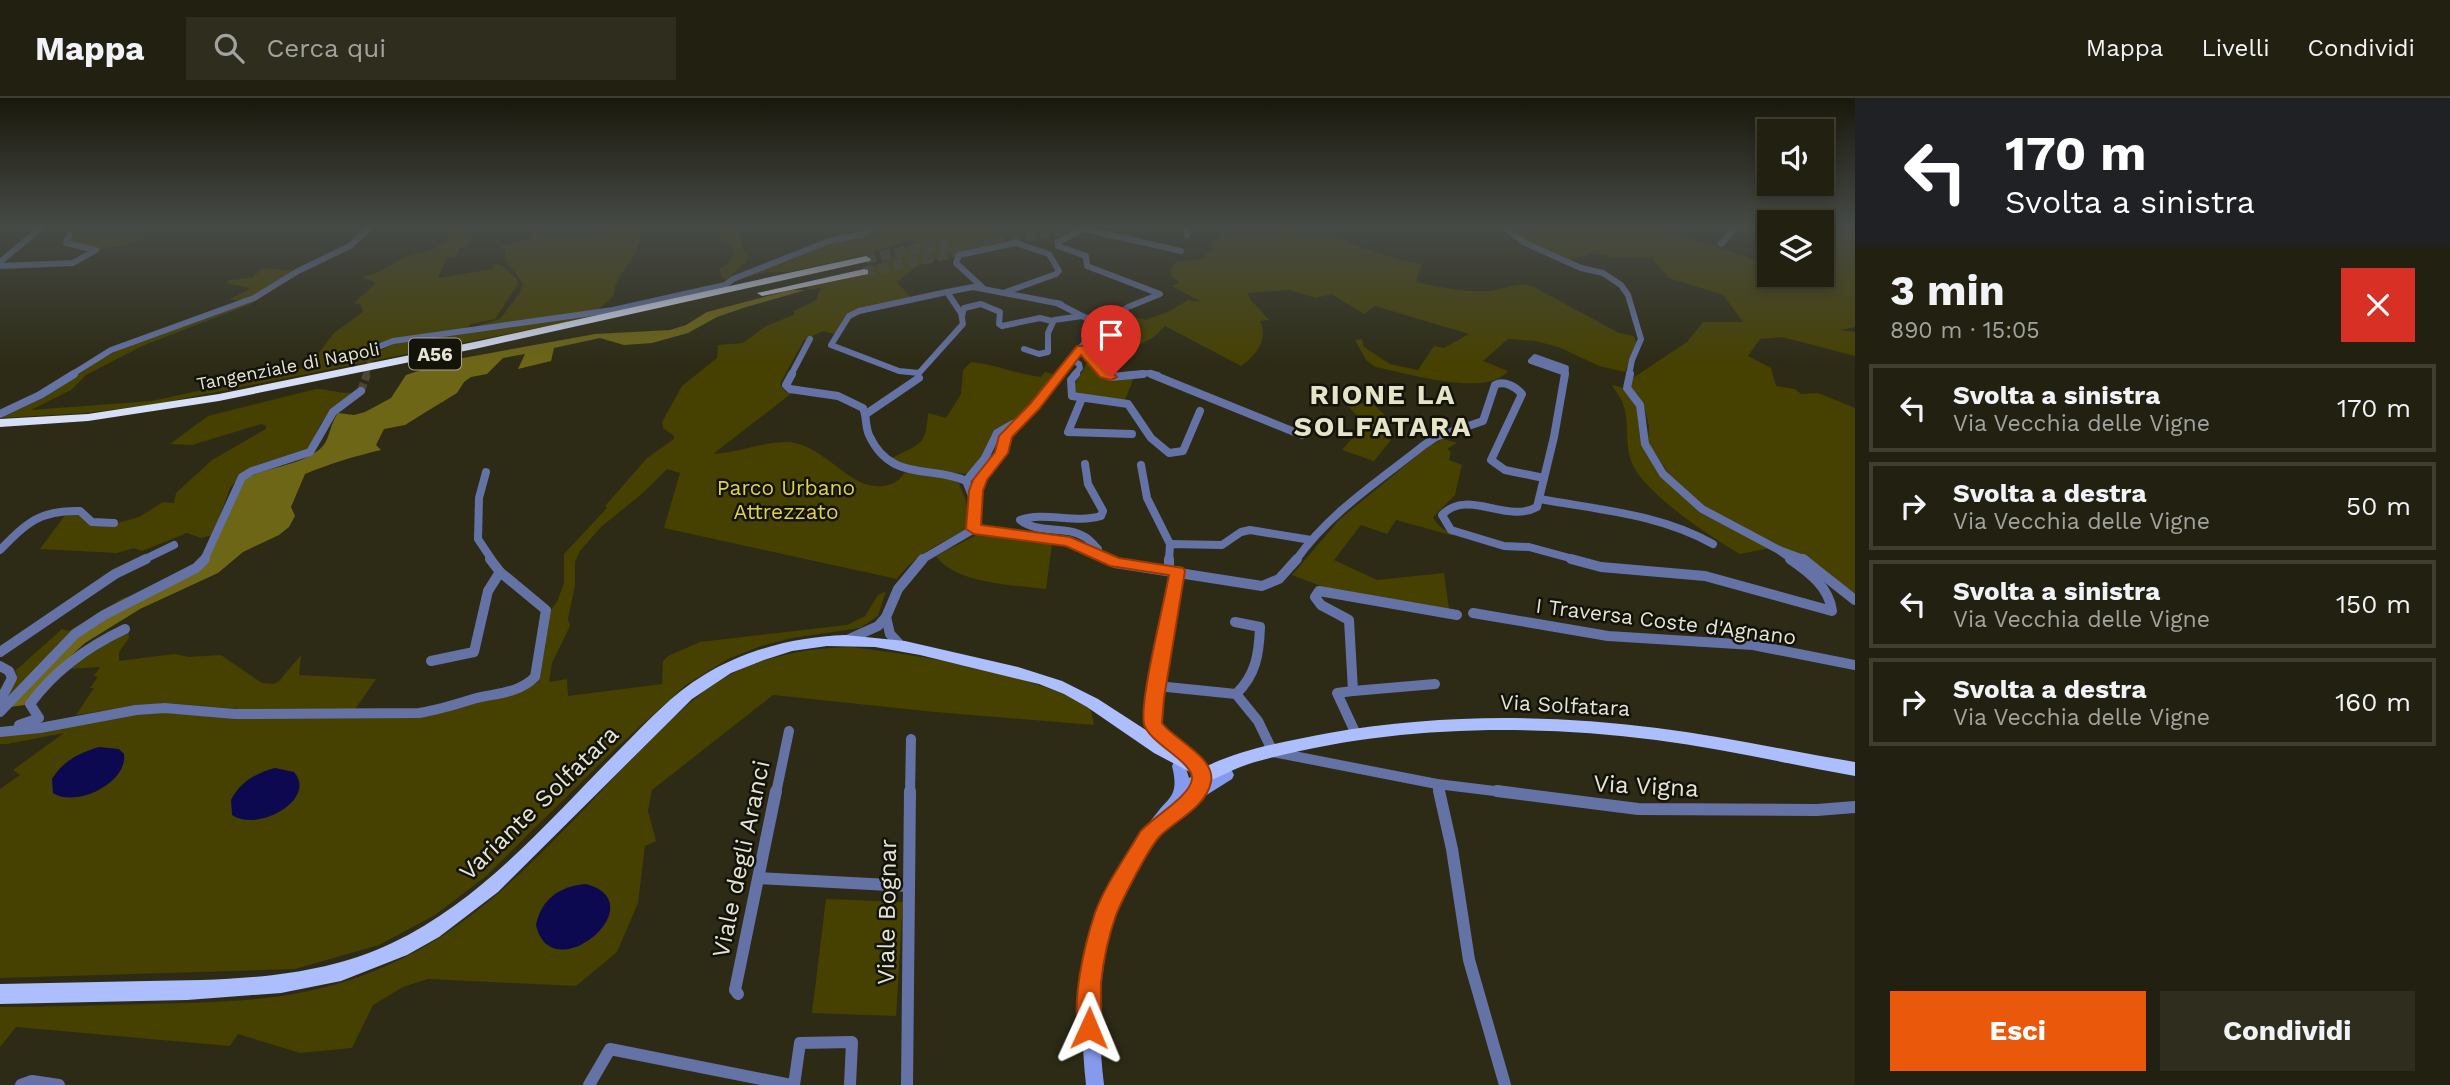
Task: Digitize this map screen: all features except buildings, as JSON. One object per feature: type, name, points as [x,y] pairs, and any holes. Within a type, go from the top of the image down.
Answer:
[{"type":"highway","name":"Tangenziale di Napoli","points":[[0,423],[82,418],[222,397],[831,273]]},
{"type":"highway","name":"Tangenziale di Napoli","points":[[0,433],[110,424],[235,402],[832,273]]},
{"type":"main road","name":"Variante Solfatara","points":[[0,994],[276,986],[339,973],[371,962],[401,948],[460,912],[508,870],[667,713],[706,681],[736,664],[769,652],[806,644],[847,640],[881,631],[901,646],[1027,676],[1066,689],[1186,765]]},
{"type":"main road","name":"Via Solfatara","points":[[1095,1085],[1089,1001],[1096,950],[1106,914],[1129,866],[1155,827],[1164,823],[1186,796],[1231,768],[1266,758],[1273,752],[1356,734],[1478,724],[1642,733],[1855,769]]},
{"type":"main road","points":[[1186,765],[1231,768]]},
{"type":"main road","points":[[1186,765],[1199,790],[1186,796],[1182,778],[1186,765]]},
{"type":"street","points":[[0,414],[40,395],[111,350],[254,298],[295,273]]},
{"type":"street","points":[[374,352],[378,346],[393,341],[613,310],[725,285],[748,273]]},
{"type":"street","points":[[966,273],[982,288]]},
{"type":"street","points":[[1004,292],[1054,273]]},
{"type":"street","points":[[974,529],[976,491],[980,480],[1001,453],[1006,436],[1035,407],[1096,328],[1121,312],[1160,295],[1160,292],[1107,273]]},
{"type":"street","points":[[1565,373],[1540,499],[1534,511],[1526,513],[1451,506],[1445,509],[1442,520],[1457,534],[1504,546],[1529,547],[1601,567],[1688,573],[1832,611],[1832,602],[1824,590],[1779,550],[1702,509],[1663,474],[1645,444],[1643,412],[1627,387],[1632,360],[1640,339],[1628,295],[1621,285],[1603,273]]},
{"type":"street","points":[[1061,304],[973,286],[859,311],[849,316],[831,345],[899,371],[919,373],[963,324],[964,308],[981,304],[1000,312],[1000,325],[1040,318],[1052,321],[1082,316],[1096,318],[1121,312]]},
{"type":"street","points":[[1014,289],[1061,304],[1082,316]]},
{"type":"street","points":[[947,292],[962,316]]},
{"type":"street","points":[[1024,349],[1041,355],[1048,352],[1048,333],[1052,321]]},
{"type":"street","points":[[810,339],[786,385],[790,389],[851,401],[864,409],[870,438],[902,466],[916,472],[955,476],[966,481],[976,505]]},
{"type":"street","points":[[1081,348],[1104,374],[1111,377],[1149,373],[1164,377],[1302,435]]},
{"type":"street","points":[[1071,359],[1079,364],[1080,368],[1071,380],[1069,391],[1072,396],[1128,404],[1151,438],[1169,453],[1183,451],[1200,411]]},
{"type":"street","points":[[866,414],[919,378]]},
{"type":"street","points":[[881,631],[898,589],[921,560],[974,529],[1070,541],[1115,563],[1269,585],[1283,577],[1328,522],[1424,445],[1483,421],[1495,386],[1499,383],[1516,387],[1522,394],[1491,460],[1505,470],[1544,478]]},
{"type":"street","points":[[0,712],[75,634],[104,615],[196,568],[204,561],[242,477],[252,471],[310,452],[317,445],[327,419],[335,409],[361,391]]},
{"type":"street","points":[[1082,398],[1068,432],[1132,434]]},
{"type":"street","points":[[966,481],[987,456],[994,434],[1013,424]]},
{"type":"street","points":[[1085,464],[1088,484],[1103,511],[1098,518],[1051,520],[1028,516],[1020,520],[1026,525],[1085,537],[1098,549],[1096,554]]},
{"type":"street","points":[[1141,465],[1145,492],[1154,519],[1170,544],[1173,571],[1157,686],[1155,728],[1189,755],[1186,765]]},
{"type":"street","points":[[0,732],[40,728],[122,712],[165,708],[235,714],[419,713],[447,709],[527,685],[535,677],[546,610],[500,572],[485,554],[478,539],[479,498],[486,472]]},
{"type":"street","points":[[1540,499],[1657,519],[1690,529],[1713,544]]},
{"type":"street","points":[[0,550],[28,520],[37,516],[80,511],[92,522],[114,523]]},
{"type":"street","points":[[1170,544],[1222,545],[1241,531],[1250,530],[1311,540]]},
{"type":"street","points":[[0,652],[115,574],[174,545]]},
{"type":"street","points":[[1779,550],[1791,552],[1821,570],[1855,600]]},
{"type":"street","points":[[431,661],[474,652],[488,591],[500,572]]},
{"type":"street","points":[[1353,691],[1349,620],[1321,605],[1315,597],[1319,591],[1457,615]]},
{"type":"street","name":"I Traversa Coste d'Agnano","points":[[1473,613],[1608,636],[1753,645],[1855,665]]},
{"type":"street","points":[[1235,622],[1260,627],[1258,661],[1254,673],[1236,694]]},
{"type":"street","points":[[0,727],[26,724],[39,718],[30,704],[62,668],[90,646],[125,629]]},
{"type":"street","points":[[0,666],[9,671],[12,678],[0,701]]},
{"type":"street","points":[[1356,734],[1337,693],[1435,684]]},
{"type":"street","points":[[1157,686],[1236,694],[1258,721],[1273,752]]},
{"type":"street","name":"Viale degli Aranci","points":[[738,994],[735,990],[789,731]]},
{"type":"street","name":"Viale Bognar","points":[[907,1085],[911,739]]},
{"type":"street","name":"Via Vigna","points":[[1273,752],[1437,784],[1656,810],[1817,810],[1855,807]]},
{"type":"street","points":[[1437,784],[1452,849],[1469,960],[1505,1085]]},
{"type":"street","points":[[759,878],[908,886]]},
{"type":"street","points":[[589,1085],[610,1049],[793,1085],[800,1043],[852,1042],[850,1085]]},
{"type":"street","points":[[21,1085],[32,1080],[59,1085]]},
{"type":"green space","points":[[257,273],[293,273],[244,300],[229,300],[251,288],[226,283],[229,280],[251,278]]},
{"type":"green space","points":[[375,273],[440,273],[438,278],[468,273],[510,273],[517,279],[518,284],[495,319],[471,324],[466,329],[387,341],[370,352],[382,350],[394,343],[622,311],[151,405],[85,413],[1,418],[43,398],[103,358],[132,343],[252,301],[288,280],[251,304],[142,346],[86,375],[71,390],[31,410],[152,401],[308,367],[334,333],[363,312],[361,305],[354,303],[376,283],[362,277]]},
{"type":"green space","points":[[515,273],[623,273],[615,287],[614,296],[596,311],[473,327],[500,319],[519,294],[523,283]]},
{"type":"green space","points":[[721,273],[734,273],[727,279]]},
{"type":"green space","name":"Parco Urbano Attrezzato","points":[[868,273],[908,273],[897,282],[911,298],[868,306],[851,315],[834,334],[823,331],[804,340],[780,384],[786,392],[792,393],[713,454],[789,442],[800,444],[820,454],[865,484],[889,485],[899,480],[906,470],[925,476],[957,478],[966,501],[970,527],[921,555],[897,579],[664,528],[680,473],[667,469],[601,527],[580,551],[575,562],[575,585],[568,619],[570,626],[552,663],[549,682],[567,679],[568,696],[662,684],[663,661],[668,656],[700,642],[847,625],[865,616],[878,595],[886,591],[878,616],[860,628],[792,638],[761,646],[728,659],[686,685],[614,750],[485,877],[435,915],[379,945],[295,969],[0,978],[0,789],[20,775],[13,770],[64,733],[7,744],[0,744],[0,734],[111,715],[162,711],[422,716],[528,688],[540,681],[537,679],[545,649],[549,612],[557,602],[564,583],[564,554],[607,508],[605,506],[647,458],[674,439],[674,436],[663,428],[662,422],[682,386],[717,358],[718,345],[743,343],[766,326],[794,315],[794,311],[816,300],[821,288],[806,290],[807,286]]},
{"type":"green space","points":[[1419,273],[1416,282],[1462,290],[1495,290],[1526,285],[1619,333],[1634,336],[1637,343],[1625,372],[1599,366],[1561,348],[1536,341],[1508,339],[1483,361],[1508,371],[1497,379],[1482,383],[1465,383],[1425,378],[1375,367],[1366,360],[1355,340],[1362,339],[1364,347],[1390,364],[1418,370],[1434,346],[1444,348],[1469,334],[1375,306],[1364,314],[1331,294],[1316,298],[1289,290],[1248,293],[1250,299],[1269,320],[1260,321],[1263,335],[1260,346],[1241,366],[1165,326],[1154,337],[1103,365],[1102,369],[1085,352],[1098,330],[1123,314],[1146,320],[1170,311],[1188,300],[1202,302],[1172,286],[1179,283],[1171,275]]},
{"type":"green space","points":[[1665,273],[1757,273],[1757,287],[1834,287],[1834,273],[1855,273],[1855,327],[1840,330],[1855,332],[1855,356],[1782,337],[1760,339],[1748,356],[1771,368],[1776,386],[1795,389],[1801,394],[1818,393],[1855,408],[1855,596],[1820,566],[1713,513],[1674,482],[1648,443],[1649,426],[1644,406],[1630,391],[1633,378],[1687,342],[1703,322],[1743,322],[1723,295],[1669,278]]},
{"type":"green space","points":[[1088,359],[1101,374],[1135,375],[1124,402],[1073,395]]},
{"type":"green space","points":[[971,362],[1041,377],[1045,372],[1053,374],[1016,421],[996,428],[990,437],[987,450],[968,474],[912,469],[892,458],[923,439],[928,413],[946,418],[961,394],[963,370]]},
{"type":"green space","points":[[1612,385],[1623,388],[1637,406],[1642,443],[1701,513],[1770,548],[1740,554],[1697,526],[1650,488],[1632,463],[1625,411]]},
{"type":"green space","points":[[316,389],[356,392],[329,413],[305,451],[240,476],[230,488],[213,535],[201,538],[187,533],[142,551],[134,548],[117,553],[40,549],[68,511],[73,511],[85,520],[117,523],[139,517],[163,502],[174,503],[176,493],[212,460],[266,429],[266,426],[261,424],[192,445],[170,444],[208,416]]},
{"type":"green space","points":[[1371,402],[1390,420],[1385,438],[1391,440],[1374,461],[1342,450],[1362,427],[1358,417],[1348,406]]},
{"type":"green space","points":[[1443,439],[1457,443],[1447,449],[1451,452],[1449,460],[1462,465],[1455,495],[1433,517],[1439,526],[1454,536],[1396,520],[1387,534],[1361,525],[1334,560],[1377,580],[1444,573],[1449,609],[1326,588],[1292,575],[1340,519],[1429,446]]},
{"type":"green space","points":[[980,533],[1052,544],[1046,589],[971,578],[945,565],[936,556]]},
{"type":"green space","points":[[141,593],[0,710],[0,704],[17,674],[15,671],[62,629],[69,631],[123,598]]},
{"type":"green space","points":[[128,630],[129,638],[119,652],[119,661],[174,654],[189,657],[221,655],[262,683],[274,684],[301,655],[299,675],[376,679],[354,711],[250,710],[169,703],[76,715],[94,688],[90,688],[98,677],[94,676],[100,667],[68,669]]},
{"type":"green space","points":[[851,647],[943,661],[1033,683],[1090,706],[1094,725],[773,695],[652,790],[648,811],[656,841],[645,846],[638,903],[617,952],[576,986],[428,979],[403,987],[373,1005],[352,1048],[300,1053],[238,1034],[230,1046],[16,1027],[0,1047],[0,1007],[247,1000],[308,991],[369,973],[401,959],[435,941],[497,894],[555,839],[670,721],[706,690],[733,673],[776,657],[820,649]]},
{"type":"green space","points":[[826,899],[903,902],[896,1016],[812,1013]]},
{"type":"shaded area","points":[[790,290],[806,290],[746,307],[717,317],[688,333],[652,343],[624,345],[600,338],[554,348],[551,361],[518,369],[525,354],[503,358],[487,374],[471,377],[457,393],[405,425],[384,429],[376,445],[381,450],[342,460],[305,474],[291,507],[295,516],[289,527],[279,535],[243,552],[218,573],[140,609],[85,643],[48,677],[25,705],[10,707],[78,636],[100,621],[199,571],[245,479],[314,453],[325,444],[338,413],[354,415],[365,412],[391,398],[406,375],[452,360],[595,334],[670,330],[686,325],[707,312]]},
{"type":"shaded area","points":[[99,747],[119,749],[124,754],[123,765],[109,783],[87,795],[63,797],[53,793],[52,779],[61,767],[78,755]]},
{"type":"shaded area","points":[[275,768],[294,772],[299,782],[298,793],[292,802],[282,810],[256,820],[232,815],[231,800],[239,788],[255,776]]},
{"type":"shaded area","points":[[586,884],[605,894],[610,908],[605,923],[593,937],[577,946],[560,950],[545,943],[536,925],[542,908],[560,891]]},
{"type":"tunnel","points":[[366,375],[374,352]]},
{"type":"tunnel","points":[[361,391],[367,374]]},
{"type":"district","name":"RIONE LA SOLFATARA","points":[[1383,410]]},
{"type":"route","points":[[1089,1028],[1090,981],[1106,914],[1129,866],[1147,838],[1155,827],[1164,823],[1199,790],[1202,782],[1201,771],[1191,763],[1189,755],[1159,732],[1153,724],[1155,698],[1178,571],[1115,563],[1070,541],[1033,539],[974,529],[976,491],[980,480],[1001,453],[1006,436],[1035,407],[1064,366],[1081,348],[1104,374],[1111,377]]}]
